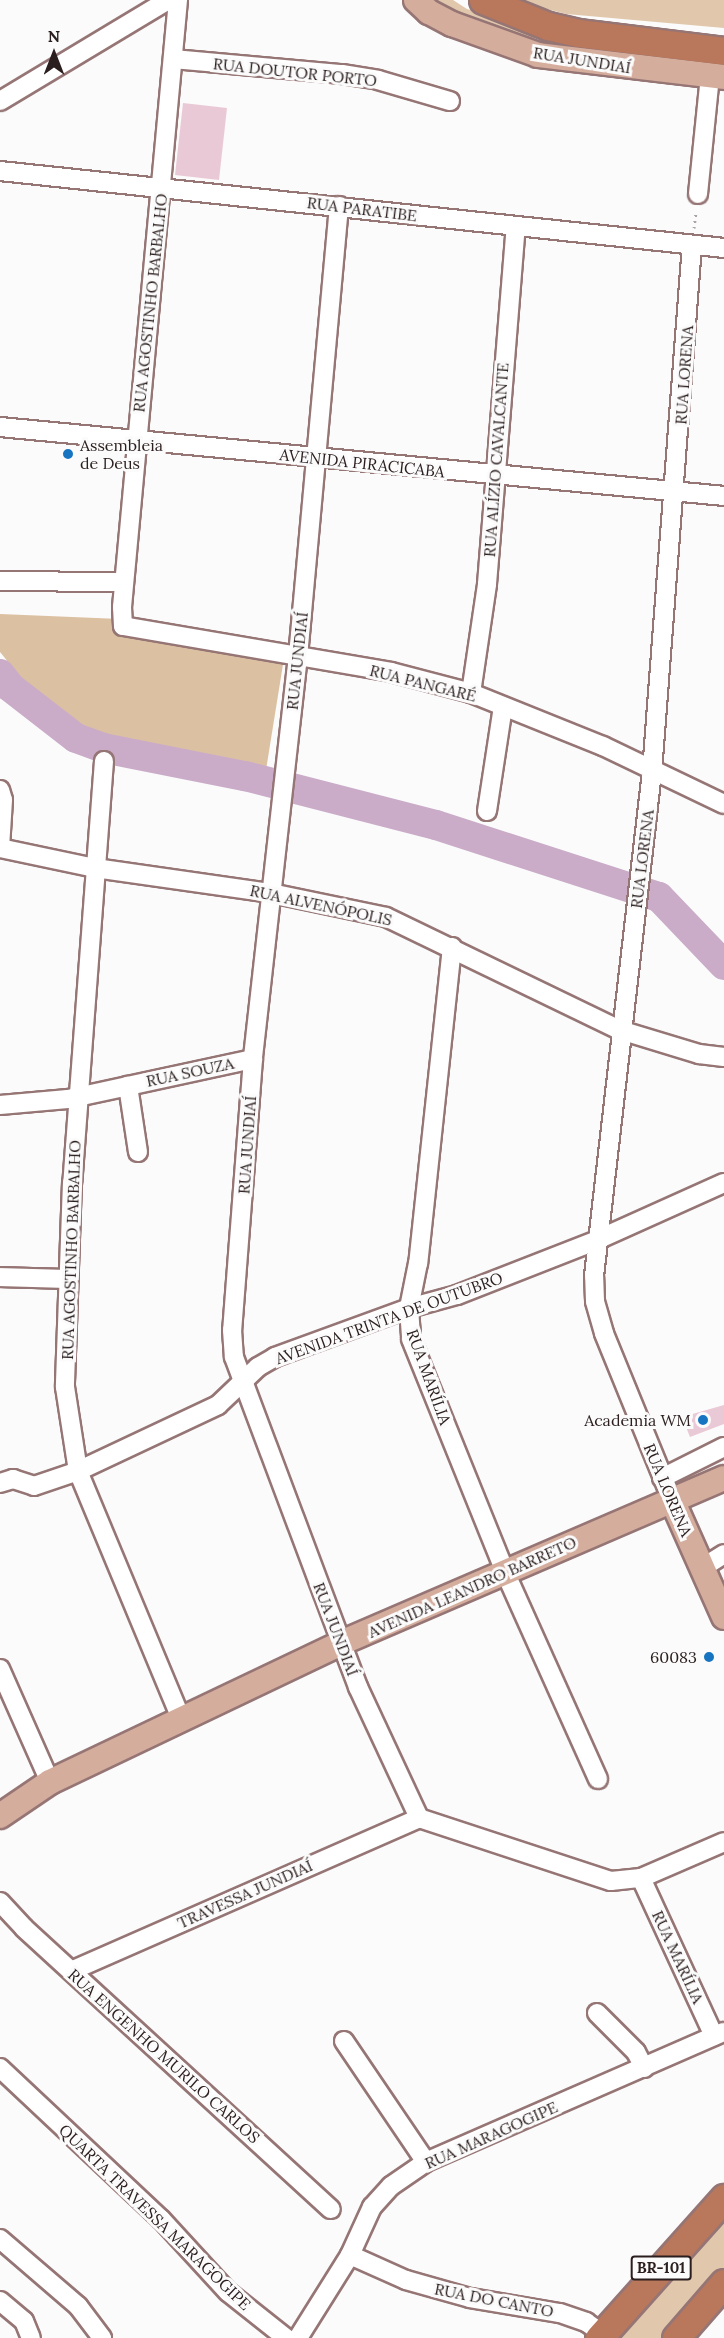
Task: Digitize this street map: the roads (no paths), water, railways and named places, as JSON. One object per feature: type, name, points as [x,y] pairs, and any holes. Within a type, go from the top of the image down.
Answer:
[{"type":"highway","points":[[483,0],[548,26],[578,33],[724,51]]},
{"type":"highway","name":"BR-101","points":[[601,2336],[724,2198]]},
{"type":"highway","points":[[676,2338],[724,2283]]},
{"type":"main road","name":"RUA JUNDIAÍ","points":[[416,0],[429,12],[452,24],[538,55],[717,76]]},
{"type":"main road","name":"AVENIDA LEANDRO BARRETO","points":[[0,1816],[50,1782],[341,1643],[724,1478]]},
{"type":"main road","name":"RUA LORENA","points":[[672,1500],[724,1617]]},
{"type":"street","points":[[0,101],[168,0]]},
{"type":"street","name":"RUA AGOSTINHO BARBALHO","points":[[122,607],[178,0]]},
{"type":"street","name":"RUA DOUTOR PORTO","points":[[173,59],[342,74],[378,80],[450,101]]},
{"type":"street","points":[[698,194],[717,76]]},
{"type":"street","name":"RUA PARATIBE","points":[[0,171],[724,248]]},
{"type":"street","name":"RUA JUNDIAÍ","points":[[339,206],[298,656],[285,767],[279,796],[253,1059],[232,1330],[242,1385],[341,1643],[418,1818]]},
{"type":"street","name":"RUA ALÍZIO CAVALCANTE","points":[[471,693],[487,584],[516,226]]},
{"type":"street","name":"RUA LORENA","points":[[672,1500],[598,1312],[594,1276],[620,1030],[652,772],[676,491],[692,245]]},
{"type":"street","name":"AVENIDA PIRACICABA","points":[[0,427],[136,442],[724,496]]},
{"type":"street","points":[[0,581],[124,582]]},
{"type":"street","name":"RUA PANGARÉ","points":[[122,607],[121,622],[128,628],[391,672],[471,693],[603,746],[652,772],[724,804]]},
{"type":"street","points":[[487,811],[503,706]]},
{"type":"street","name":"RUA AGOSTINHO BARBALHO","points":[[104,761],[78,1097],[67,1279],[65,1387],[78,1471],[181,1719]]},
{"type":"street","points":[[0,790],[3,800],[0,848]]},
{"type":"street","name":"RUA ALVENÓPOLIS","points":[[0,848],[95,868],[271,893],[386,916],[620,1030],[699,1054],[724,1057]]},
{"type":"street","name":"RUA MARÍLIA","points":[[452,947],[418,1263],[409,1308],[411,1339],[505,1572],[598,1779]]},
{"type":"street","name":"RUA SOUZA","points":[[0,1105],[78,1097],[253,1059]]},
{"type":"street","name":"RUA SOUZA","points":[[128,1086],[138,1152]]},
{"type":"street","name":"AVENIDA TRINTA DE OUTUBRO","points":[[0,1483],[13,1479],[34,1486],[78,1471],[218,1406],[258,1367],[275,1357],[409,1308],[457,1295],[597,1240],[724,1183]]},
{"type":"street","points":[[0,1277],[67,1279]]},
{"type":"street","points":[[662,1478],[724,1447]]},
{"type":"street","points":[[702,1568],[724,1554]]},
{"type":"street","points":[[0,1669],[50,1782]]},
{"type":"street","points":[[418,1818],[611,1881],[641,1878],[724,1842]]},
{"type":"street","name":"TRAVESSA JUNDIAÍ","points":[[71,1971],[418,1818]]},
{"type":"street","name":"RUA MARÍLIA","points":[[641,1878],[719,2034]]},
{"type":"street","name":"RUA ENGENHO MURILO CARLOS","points":[[0,1902],[71,1971],[331,2209]]},
{"type":"street","points":[[597,2013],[636,2052],[644,2068]]},
{"type":"street","name":"RUA MARAGOGIPE","points":[[298,2338],[351,2255],[372,2207],[391,2186],[426,2162],[719,2034]]},
{"type":"street","points":[[344,2042],[426,2162]]},
{"type":"street","name":"QUARTA TRAVESSA MARAGOGIPE","points":[[0,2068],[161,2219],[228,2292],[286,2338]]},
{"type":"street","points":[[0,2239],[78,2306],[102,2338]]},
{"type":"street","name":"RUA DO CANTO","points":[[351,2255],[406,2280],[470,2298],[560,2313],[586,2322],[601,2336]]},
{"type":"street","points":[[0,2301],[24,2321],[31,2338]]},
{"type":"waterway","points":[[0,674],[10,687],[76,738],[103,748],[245,776],[436,825],[659,897],[724,965]]},
{"type":"place","name":"Assembleia de Deus","points":[[68,454]]},
{"type":"place","name":"Academia WM","points":[[703,1420]]},
{"type":"place","name":"60083","points":[[709,1657]]}]
